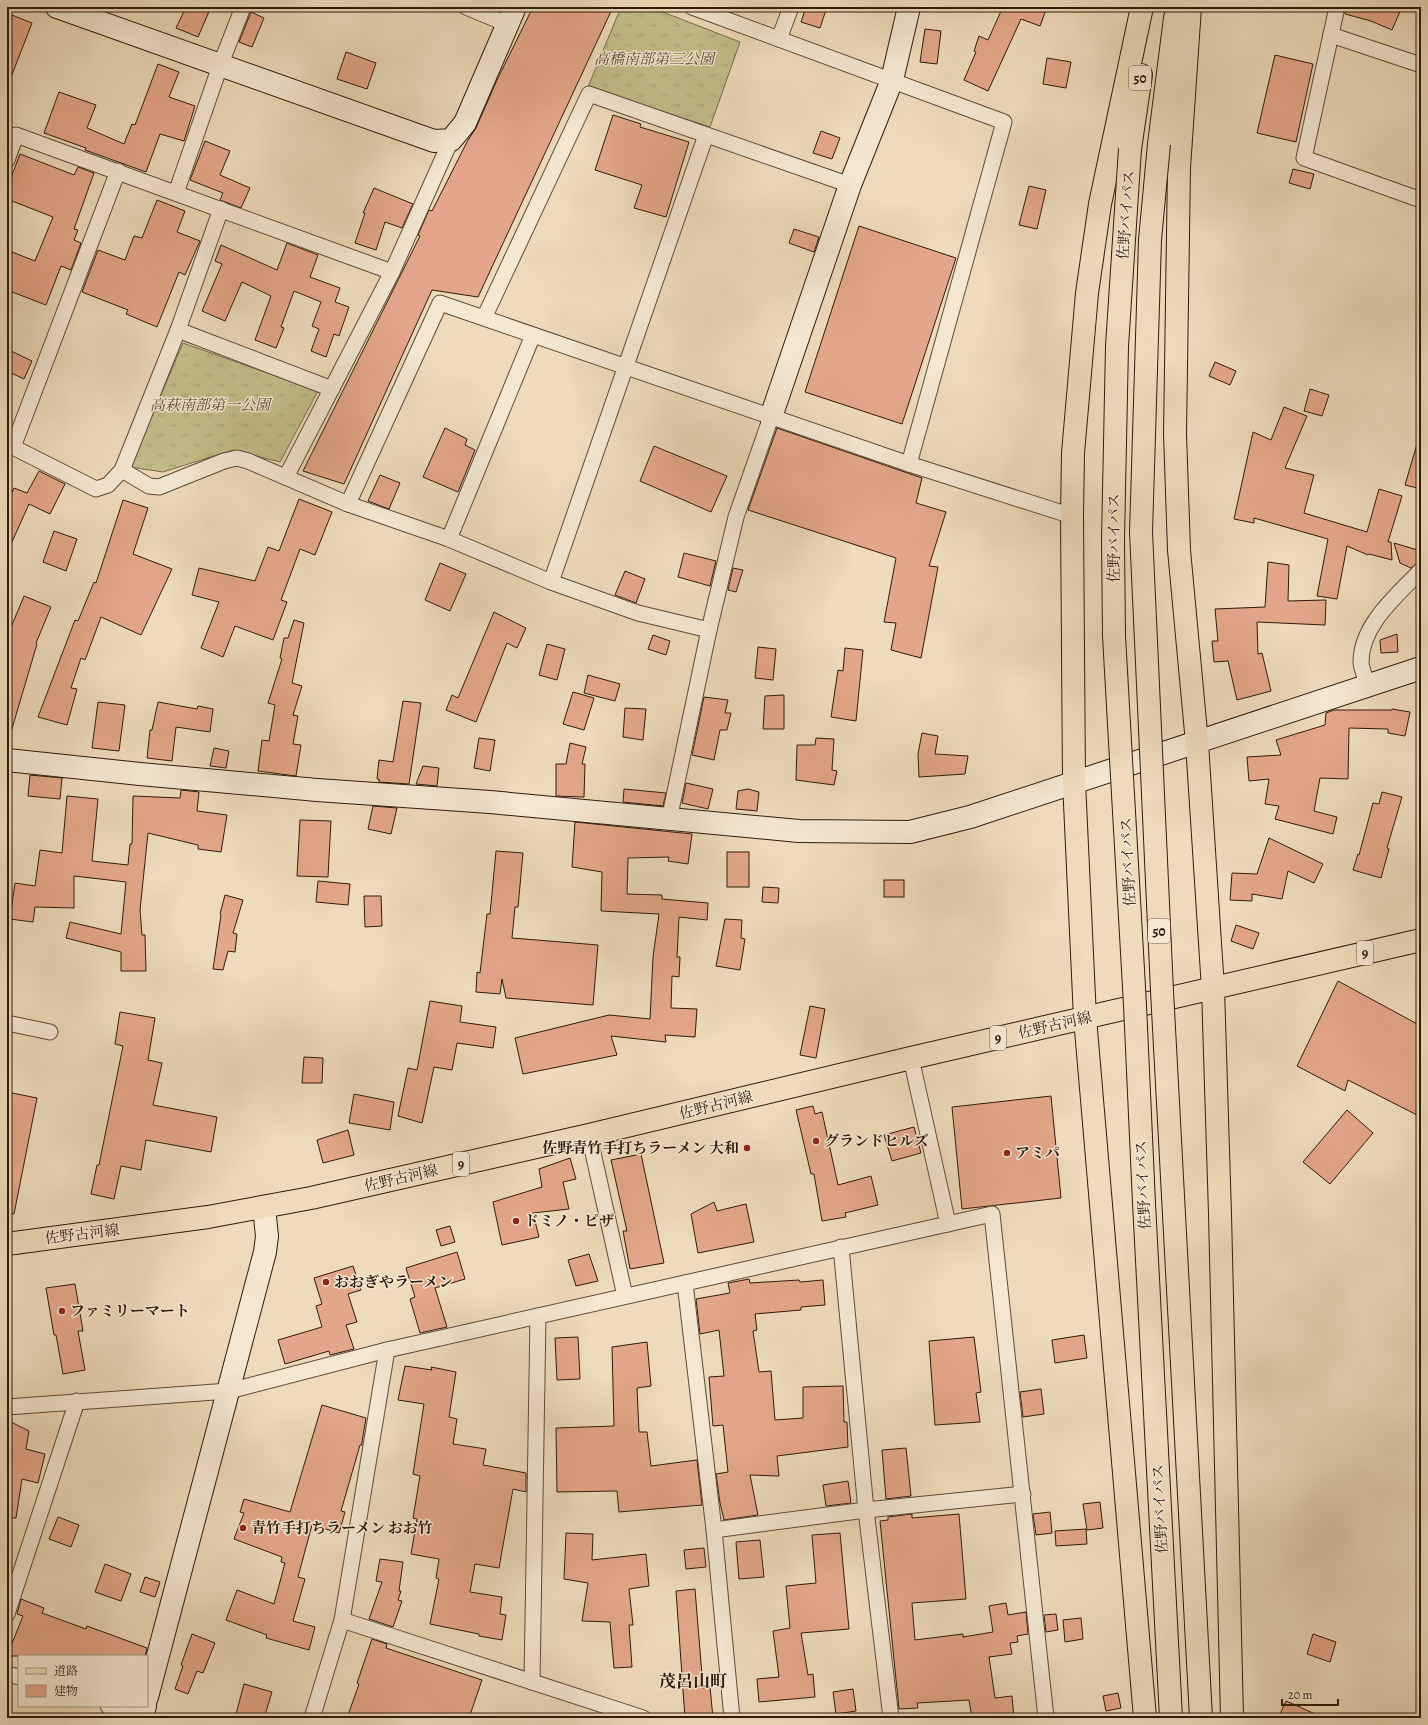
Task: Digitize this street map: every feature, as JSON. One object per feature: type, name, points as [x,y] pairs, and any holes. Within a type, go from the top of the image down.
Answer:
[{"type":"main road","points":[[1142,7],[1100,204],[1088,285],[1073,453],[1072,516],[1074,782],[1085,1018],[1144,1718]]},
{"type":"main road","name":"佐野バイパス","points":[[1151,7],[1130,149],[1117,346],[1113,539],[1114,629],[1135,990],[1144,1204],[1171,1718]]},
{"type":"main road","name":"佐野バイパス","points":[[1176,7],[1159,144],[1150,240],[1141,532],[1154,826],[1201,1718]]},
{"type":"main road","points":[[1190,7],[1179,168],[1175,434],[1180,550],[1197,743],[1213,989],[1232,1718]]},
{"type":"main road","name":"佐野古河線","points":[[7,1244],[121,1230],[264,1208],[589,1135],[911,1058],[1421,940]]},
{"type":"street","points":[[57,7],[414,135],[434,141],[451,140]]},
{"type":"street","points":[[176,193],[220,66],[243,7]]},
{"type":"street","points":[[286,477],[392,272],[451,140],[465,123],[511,16],[466,7]]},
{"type":"street","points":[[692,7],[1004,122],[909,464]]},
{"type":"street","points":[[779,39],[791,7]]},
{"type":"street","points":[[669,820],[708,630],[736,517],[850,185],[892,80],[909,7]]},
{"type":"street","points":[[1337,7],[1304,158],[1421,200]]},
{"type":"street","points":[[1330,35],[1421,65]]},
{"type":"street","points":[[484,318],[589,94],[850,185]]},
{"type":"street","points":[[7,160],[16,135],[392,272]]},
{"type":"street","points":[[551,582],[706,135]]},
{"type":"street","points":[[118,171],[10,445],[96,489],[108,485],[122,470],[178,330],[221,209]]},
{"type":"street","points":[[348,504],[440,304],[626,366],[909,464],[1072,516]]},
{"type":"street","points":[[178,330],[332,389]]},
{"type":"street","points":[[449,539],[533,335]]},
{"type":"street","points":[[122,470],[149,486],[159,487],[224,461],[237,458],[248,461],[348,504],[449,539],[551,582],[638,613],[708,630]]},
{"type":"street","points":[[1368,686],[1361,663],[1364,643],[1372,624],[1421,570]]},
{"type":"street","points":[[7,760],[318,790],[490,802],[799,831],[910,832],[970,817],[1421,668]]},
{"type":"street","points":[[7,1023],[50,1032]]},
{"type":"street","points":[[911,1058],[948,1224]]},
{"type":"street","points":[[589,1135],[624,1296]]},
{"type":"street","points":[[148,1696],[265,1252],[267,1236],[264,1208]]},
{"type":"street","points":[[7,1407],[229,1391],[387,1350],[992,1214],[1046,1718]]},
{"type":"street","points":[[841,1248],[866,1510],[890,1718]]},
{"type":"street","points":[[685,1283],[714,1530],[732,1718]]},
{"type":"street","points":[[532,1682],[538,1316]]},
{"type":"street","points":[[312,1718],[342,1620],[387,1350]]},
{"type":"street","points":[[7,1614],[77,1401]]},
{"type":"street","points":[[714,1530],[866,1510],[1023,1494]]},
{"type":"street","points":[[342,1620],[643,1718]]},
{"type":"street","points":[[7,1674],[18,1678]]},
{"type":"street","points":[[115,1707],[144,1711]]},
{"type":"green space","name":"高橋南部第三公園","points":[[621,7],[650,7],[740,42],[710,127],[588,87]]},
{"type":"green space","name":"高萩南部第一公園","points":[[183,343],[318,391],[280,462],[233,450],[163,472],[130,467]]},
{"type":"building","points":[[186,7],[211,7],[198,37],[176,28]]},
{"type":"building","points":[[533,7],[613,7],[478,297],[432,290],[344,484],[303,471],[420,236],[418,235],[429,210],[432,211],[468,140],[476,128],[497,80]]},
{"type":"building","points":[[806,7],[827,7],[820,28],[801,22]]},
{"type":"building","points":[[993,7],[1047,7],[1040,26],[1021,19],[988,91],[964,80],[976,52],[974,51],[979,36],[988,40],[1001,11]]},
{"type":"building","points":[[1346,7],[1402,7],[1392,30],[1371,21],[1345,14]]},
{"type":"building","points":[[251,12],[264,18],[252,47],[239,42]]},
{"type":"building","points":[[7,13],[32,23],[8,85],[7,84]]},
{"type":"building","points":[[925,29],[941,31],[937,64],[920,62]]},
{"type":"building","points":[[346,52],[376,63],[367,89],[337,79]]},
{"type":"building","points":[[1275,55],[1313,64],[1296,142],[1257,133]]},
{"type":"building","points":[[1047,58],[1071,62],[1066,88],[1043,84]]},
{"type":"building","points":[[158,64],[179,72],[169,97],[195,106],[184,141],[160,134],[146,172],[85,150],[86,148],[44,133],[59,92],[96,105],[87,128],[124,144],[132,124],[135,125]]},
{"type":"building","points":[[613,115],[641,124],[640,127],[689,142],[666,217],[634,208],[642,185],[595,170]]},
{"type":"building","points":[[821,131],[840,138],[832,159],[813,153]]},
{"type":"building","points":[[205,141],[230,151],[220,175],[250,188],[241,208],[220,200],[223,193],[190,180]]},
{"type":"building","points":[[20,154],[74,175],[78,167],[94,173],[74,229],[78,230],[74,240],[81,243],[71,270],[61,266],[46,305],[7,290],[7,250],[35,261],[53,217],[7,199],[7,188]]},
{"type":"building","points":[[1293,169],[1314,174],[1310,189],[1289,183]]},
{"type":"building","points":[[1029,186],[1046,190],[1037,229],[1019,225]]},
{"type":"building","points":[[374,188],[413,204],[402,228],[385,222],[376,250],[355,243],[365,213],[363,213]]},
{"type":"building","points":[[157,200],[185,211],[177,232],[200,241],[185,275],[179,272],[157,327],[126,314],[128,310],[82,292],[98,250],[125,260],[134,236],[142,238]]},
{"type":"building","points":[[859,226],[956,258],[902,424],[805,392]]},
{"type":"building","points":[[794,229],[819,237],[814,252],[789,243]]},
{"type":"building","points":[[287,243],[318,255],[310,277],[340,288],[335,302],[349,307],[339,336],[334,334],[326,357],[311,351],[319,329],[312,326],[321,302],[294,291],[281,327],[284,328],[276,348],[255,340],[271,296],[242,282],[225,321],[202,311],[222,264],[215,261],[221,245],[277,270]]},
{"type":"building","points":[[7,349],[32,361],[24,379],[7,371]]},
{"type":"building","points":[[1215,362],[1236,371],[1230,385],[1209,376]]},
{"type":"building","points":[[1310,389],[1329,395],[1322,416],[1304,411]]},
{"type":"building","points":[[1284,407],[1307,416],[1285,468],[1314,475],[1304,513],[1367,532],[1379,489],[1402,496],[1388,542],[1391,542],[1392,560],[1368,555],[1347,546],[1337,599],[1317,596],[1328,539],[1254,518],[1254,523],[1234,519],[1253,432],[1271,440]]},
{"type":"building","points":[[445,428],[467,439],[465,445],[475,450],[458,492],[423,477]]},
{"type":"building","points":[[777,428],[922,478],[916,503],[946,512],[929,566],[938,567],[921,658],[891,650],[896,623],[884,622],[896,558],[748,510]]},
{"type":"building","points":[[1417,444],[1421,445],[1421,489],[1405,485]]},
{"type":"building","points":[[654,446],[727,476],[711,512],[640,481]]},
{"type":"building","points":[[39,471],[65,484],[50,514],[29,504],[7,553],[7,504],[14,488],[27,493]]},
{"type":"building","points":[[380,475],[400,483],[389,509],[368,501]]},
{"type":"building","points":[[299,499],[332,512],[315,555],[300,549],[281,600],[287,602],[273,640],[235,626],[223,657],[201,648],[219,602],[192,595],[199,568],[255,581],[268,547],[279,551]]},
{"type":"building","points":[[123,500],[148,508],[133,554],[172,569],[141,635],[101,617],[85,660],[81,658],[71,688],[77,689],[67,725],[38,717],[75,620],[78,621],[94,582],[96,583]]},
{"type":"building","points":[[54,531],[77,539],[66,571],[43,562]]},
{"type":"building","points":[[1394,543],[1421,551],[1421,561],[1411,568],[1400,563]]},
{"type":"building","points":[[684,553],[716,561],[710,586],[678,577]]},
{"type":"building","points":[[1268,562],[1289,565],[1288,601],[1326,600],[1325,625],[1257,622],[1258,654],[1262,653],[1271,691],[1237,700],[1228,661],[1214,662],[1212,641],[1218,641],[1215,609],[1265,607]]},
{"type":"building","points":[[440,563],[466,574],[450,611],[425,600]]},
{"type":"building","points":[[733,568],[743,570],[736,592],[728,590]]},
{"type":"building","points":[[625,571],[645,579],[636,603],[615,595]]},
{"type":"building","points":[[24,596],[51,607],[36,643],[37,644],[11,732],[7,731],[7,637]]},
{"type":"building","points":[[494,612],[526,628],[517,648],[507,643],[476,722],[446,710],[452,695],[458,698]]},
{"type":"building","points":[[294,620],[304,623],[292,683],[302,686],[293,715],[298,716],[293,744],[301,745],[296,776],[258,771],[262,740],[269,741],[275,705],[268,703],[282,659],[280,658],[284,638],[288,638]]},
{"type":"building","points":[[1397,634],[1398,652],[1381,653],[1380,640]]},
{"type":"building","points":[[653,635],[670,641],[666,655],[648,649]]},
{"type":"building","points":[[547,644],[565,649],[557,680],[539,675]]},
{"type":"building","points":[[758,647],[776,649],[773,680],[755,678]]},
{"type":"building","points":[[845,648],[863,650],[856,721],[831,717],[838,670],[843,671]]},
{"type":"building","points":[[588,675],[620,684],[615,701],[584,693]]},
{"type":"building","points":[[573,692],[594,698],[584,730],[563,724]]},
{"type":"building","points":[[784,695],[784,729],[763,729],[765,696]]},
{"type":"building","points":[[704,697],[728,700],[725,713],[731,713],[727,730],[720,730],[714,760],[692,755]]},
{"type":"building","points":[[403,701],[421,703],[409,784],[379,782],[379,779],[377,779],[379,760],[393,762]]},
{"type":"building","points":[[98,702],[125,705],[119,751],[92,748]]},
{"type":"building","points":[[158,702],[197,709],[198,706],[213,709],[210,732],[176,727],[172,761],[147,758],[150,730],[152,730]]},
{"type":"building","points":[[625,708],[646,709],[643,740],[623,737]]},
{"type":"building","points":[[1392,709],[1410,712],[1405,736],[1388,733],[1388,729],[1349,728],[1348,779],[1320,778],[1314,811],[1337,817],[1333,834],[1275,819],[1279,806],[1265,804],[1269,779],[1249,781],[1247,757],[1281,755],[1276,740],[1325,725],[1326,713],[1334,710]]},
{"type":"building","points":[[922,733],[938,736],[935,754],[968,756],[965,774],[919,777],[918,754]]},
{"type":"building","points":[[479,738],[495,740],[490,771],[474,768]]},
{"type":"building","points":[[816,738],[834,739],[832,770],[837,771],[834,785],[796,780],[797,745],[815,745]]},
{"type":"building","points":[[570,743],[586,747],[582,764],[585,764],[584,797],[556,796],[556,764],[566,764]]},
{"type":"building","points":[[214,748],[229,751],[226,768],[210,766]]},
{"type":"building","points":[[423,766],[439,768],[437,786],[416,784]]},
{"type":"building","points":[[30,775],[62,778],[60,799],[28,796]]},
{"type":"building","points":[[686,783],[713,789],[708,809],[682,803]]},
{"type":"building","points":[[624,789],[666,793],[663,806],[623,802]]},
{"type":"building","points":[[748,789],[759,792],[757,811],[736,809],[738,791]]},
{"type":"building","points":[[181,790],[199,792],[197,811],[227,815],[221,852],[198,849],[198,845],[148,833],[140,910],[142,935],[145,935],[146,971],[121,971],[121,952],[66,938],[70,922],[121,934],[126,882],[74,876],[74,908],[35,907],[33,922],[10,919],[15,883],[35,886],[40,850],[62,853],[67,796],[98,799],[92,861],[128,865],[130,844],[132,844],[133,796],[180,798]]},
{"type":"building","points":[[1382,792],[1402,797],[1387,848],[1389,849],[1381,878],[1353,870],[1358,854],[1359,855],[1373,803],[1379,804]]},
{"type":"building","points":[[373,806],[397,808],[391,834],[368,829]]},
{"type":"building","points":[[300,820],[331,821],[328,877],[297,876]]},
{"type":"building","points":[[575,822],[692,834],[688,864],[668,861],[669,857],[628,858],[627,894],[662,895],[662,899],[708,903],[707,920],[679,917],[677,957],[680,957],[679,977],[672,976],[671,1008],[697,1009],[695,1037],[665,1035],[666,1042],[611,1036],[617,1055],[523,1074],[515,1038],[609,1015],[650,1019],[653,957],[659,914],[601,911],[602,872],[572,867]]},
{"type":"building","points":[[1269,838],[1323,864],[1314,883],[1288,871],[1282,899],[1252,894],[1252,901],[1230,900],[1232,873],[1257,874]]},
{"type":"building","points":[[496,851],[523,853],[518,907],[515,907],[512,938],[598,945],[593,1005],[506,998],[502,979],[500,994],[476,992],[477,972],[480,973],[487,914],[490,914]]},
{"type":"building","points":[[727,852],[749,852],[749,887],[727,887]]},
{"type":"building","points":[[884,880],[904,880],[904,897],[884,897]]},
{"type":"building","points":[[318,881],[350,884],[348,905],[316,902]]},
{"type":"building","points":[[763,887],[779,888],[778,903],[762,902]]},
{"type":"building","points":[[225,895],[243,900],[233,933],[237,934],[235,952],[228,951],[223,970],[213,969],[220,914]]},
{"type":"building","points":[[364,896],[381,896],[382,926],[365,927]]},
{"type":"building","points":[[725,919],[742,920],[741,938],[745,939],[740,970],[716,966]]},
{"type":"building","points":[[1236,925],[1259,933],[1253,949],[1231,941]]},
{"type":"building","points":[[1338,981],[1421,1026],[1421,1117],[1348,1080],[1345,1091],[1297,1066]]},
{"type":"building","points":[[430,1001],[462,1006],[460,1022],[496,1027],[493,1048],[457,1043],[452,1070],[434,1067],[422,1123],[398,1116],[408,1068],[417,1070]]},
{"type":"building","points":[[810,1006],[825,1009],[816,1058],[800,1055]]},
{"type":"building","points":[[120,1012],[155,1018],[148,1060],[162,1063],[153,1105],[217,1117],[211,1152],[146,1140],[141,1170],[121,1166],[114,1199],[91,1194],[97,1165],[99,1165],[123,1046],[115,1044]]},
{"type":"building","points":[[304,1057],[323,1058],[322,1083],[302,1083]]},
{"type":"building","points":[[7,1092],[37,1098],[14,1214],[7,1214]]},
{"type":"building","points":[[354,1094],[394,1102],[390,1130],[349,1123]]},
{"type":"building","name":"アミパ","points":[[1051,1096],[1061,1198],[962,1209],[952,1107]]},
{"type":"building","points":[[813,1106],[815,1114],[822,1112],[838,1185],[871,1176],[878,1205],[845,1213],[846,1217],[822,1221],[814,1174],[811,1174],[796,1110]]},
{"type":"building","points":[[1347,1110],[1373,1133],[1330,1184],[1303,1162]]},
{"type":"building","points":[[914,1127],[921,1153],[892,1161],[884,1135]]},
{"type":"building","points":[[348,1130],[354,1155],[323,1163],[317,1140]]},
{"type":"building","points":[[641,1154],[664,1263],[630,1269],[623,1231],[627,1231],[611,1160]]},
{"type":"building","points":[[570,1158],[576,1179],[563,1182],[569,1209],[533,1213],[539,1237],[502,1245],[493,1202],[542,1187],[539,1169]]},
{"type":"building","points":[[714,1202],[717,1211],[746,1204],[754,1242],[698,1253],[691,1214]]},
{"type":"building","points":[[450,1226],[455,1242],[441,1246],[436,1230]]},
{"type":"building","points":[[457,1252],[465,1279],[435,1288],[447,1327],[420,1333],[410,1299],[415,1297],[406,1268]]},
{"type":"building","points":[[589,1254],[598,1281],[576,1286],[568,1260]]},
{"type":"building","points":[[353,1266],[361,1290],[348,1294],[357,1322],[346,1325],[354,1349],[330,1355],[329,1351],[285,1364],[278,1340],[322,1327],[316,1306],[322,1304],[314,1278]]},
{"type":"building","points":[[749,1279],[750,1283],[823,1280],[825,1305],[801,1307],[801,1310],[755,1314],[757,1330],[753,1331],[759,1372],[771,1371],[775,1420],[803,1418],[803,1387],[843,1386],[844,1422],[847,1422],[848,1447],[777,1456],[779,1476],[750,1475],[758,1515],[724,1520],[716,1474],[728,1472],[723,1425],[713,1426],[709,1377],[724,1376],[719,1330],[700,1334],[696,1299],[730,1293],[728,1283]]},
{"type":"building","points":[[75,1284],[83,1331],[78,1331],[85,1370],[63,1374],[56,1335],[54,1335],[46,1288]]},
{"type":"building","points":[[1084,1335],[1087,1358],[1055,1363],[1052,1340]]},
{"type":"building","points":[[578,1337],[580,1379],[557,1380],[555,1338]]},
{"type":"building","points":[[974,1337],[981,1392],[976,1393],[980,1422],[935,1425],[929,1341]]},
{"type":"building","points":[[647,1342],[651,1386],[637,1388],[639,1432],[647,1432],[651,1466],[697,1460],[702,1505],[619,1512],[617,1491],[557,1492],[556,1428],[614,1426],[612,1347]]},
{"type":"building","points":[[405,1366],[432,1370],[431,1367],[456,1372],[449,1417],[457,1419],[453,1444],[486,1449],[483,1465],[526,1473],[526,1492],[513,1489],[499,1568],[475,1564],[470,1592],[502,1597],[500,1614],[506,1615],[502,1640],[430,1624],[439,1579],[436,1578],[439,1559],[411,1554],[417,1519],[413,1518],[420,1476],[413,1474],[424,1404],[398,1400]]},
{"type":"building","points":[[1041,1389],[1044,1414],[1023,1417],[1020,1392]]},
{"type":"building","points":[[322,1405],[366,1418],[362,1445],[360,1445],[341,1511],[345,1512],[339,1533],[312,1525],[298,1577],[305,1579],[293,1621],[315,1627],[309,1650],[266,1638],[267,1635],[226,1620],[237,1590],[274,1604],[285,1563],[281,1562],[282,1557],[234,1539],[244,1513],[240,1512],[244,1499],[290,1512]]},
{"type":"building","points":[[7,1420],[29,1431],[26,1449],[45,1454],[38,1483],[22,1479],[16,1518],[7,1518]]},
{"type":"building","points":[[906,1448],[911,1496],[886,1499],[882,1450]]},
{"type":"building","points":[[848,1481],[851,1503],[826,1506],[823,1485]]},
{"type":"building","points":[[1100,1502],[1103,1528],[1087,1530],[1083,1504]]},
{"type":"building","points":[[1050,1512],[1052,1533],[1036,1535],[1033,1514]]},
{"type":"building","points":[[912,1514],[912,1518],[959,1514],[966,1599],[912,1603],[915,1640],[963,1634],[963,1637],[993,1632],[989,1606],[1006,1603],[1008,1615],[1026,1612],[1028,1634],[1017,1636],[1018,1642],[1010,1643],[1012,1654],[989,1657],[995,1698],[1012,1696],[1014,1718],[972,1718],[969,1700],[917,1703],[918,1708],[899,1709],[880,1521],[888,1520],[888,1517]]},
{"type":"building","points":[[58,1517],[79,1525],[71,1547],[49,1539]]},
{"type":"building","points":[[1086,1529],[1087,1544],[1056,1546],[1055,1531]]},
{"type":"building","points":[[566,1533],[593,1534],[592,1560],[646,1554],[649,1586],[629,1589],[633,1625],[629,1625],[632,1667],[614,1668],[610,1622],[582,1621],[588,1583],[564,1579]]},
{"type":"building","points":[[840,1533],[849,1629],[801,1633],[808,1675],[813,1674],[815,1697],[759,1702],[757,1679],[779,1677],[773,1631],[790,1628],[786,1586],[816,1583],[812,1535]]},
{"type":"building","points":[[760,1540],[764,1577],[739,1579],[736,1542]]},
{"type":"building","points":[[704,1548],[706,1567],[686,1569],[684,1550]]},
{"type":"building","points":[[380,1559],[403,1562],[399,1591],[401,1591],[398,1600],[402,1601],[393,1627],[369,1619],[382,1582],[376,1581]]},
{"type":"building","points":[[105,1564],[131,1574],[121,1601],[95,1592]]},
{"type":"building","points":[[145,1577],[160,1582],[155,1597],[140,1592]]},
{"type":"building","points":[[695,1589],[703,1688],[710,1687],[713,1718],[685,1718],[676,1591]]},
{"type":"building","points":[[21,1599],[44,1608],[42,1613],[86,1629],[87,1626],[147,1648],[145,1655],[7,1656],[23,1616],[17,1614]]},
{"type":"building","points":[[1056,1614],[1058,1630],[1046,1632],[1044,1615]]},
{"type":"building","points":[[1081,1618],[1083,1639],[1065,1642],[1063,1620]]},
{"type":"building","points":[[192,1634],[215,1643],[203,1673],[197,1671],[188,1694],[175,1689],[183,1666],[181,1665]]},
{"type":"building","points":[[1313,1634],[1336,1642],[1330,1662],[1307,1654]]},
{"type":"building","points":[[372,1639],[387,1644],[386,1648],[482,1680],[469,1718],[431,1718],[419,1714],[417,1718],[347,1718]]},
{"type":"building","points":[[244,1684],[272,1692],[264,1718],[235,1718]]},
{"type":"building","points":[[853,1689],[856,1711],[836,1714],[833,1692]]},
{"type":"building","points":[[1118,1693],[1121,1708],[1106,1711],[1103,1696]]},
{"type":"building","points":[[1286,1701],[1293,1704],[1324,1718],[1278,1718]]},
{"type":"place","name":"グランドヒルズ","points":[[816,1141]]},
{"type":"place","name":"佐野青竹手打ちラーメン 大和","points":[[747,1148]]},
{"type":"place","name":"アミパ","points":[[1007,1153]]},
{"type":"place","name":"ドミノ・ピザ","points":[[516,1221]]},
{"type":"place","name":"おおぎやラーメン","points":[[326,1282]]},
{"type":"place","name":"ファミリーマート","points":[[62,1311]]},
{"type":"place","name":"青竹手打ちラーメン おお竹","points":[[243,1528]]},
{"type":"district","name":"茂呂山町","points":[[693,1681]]}]
